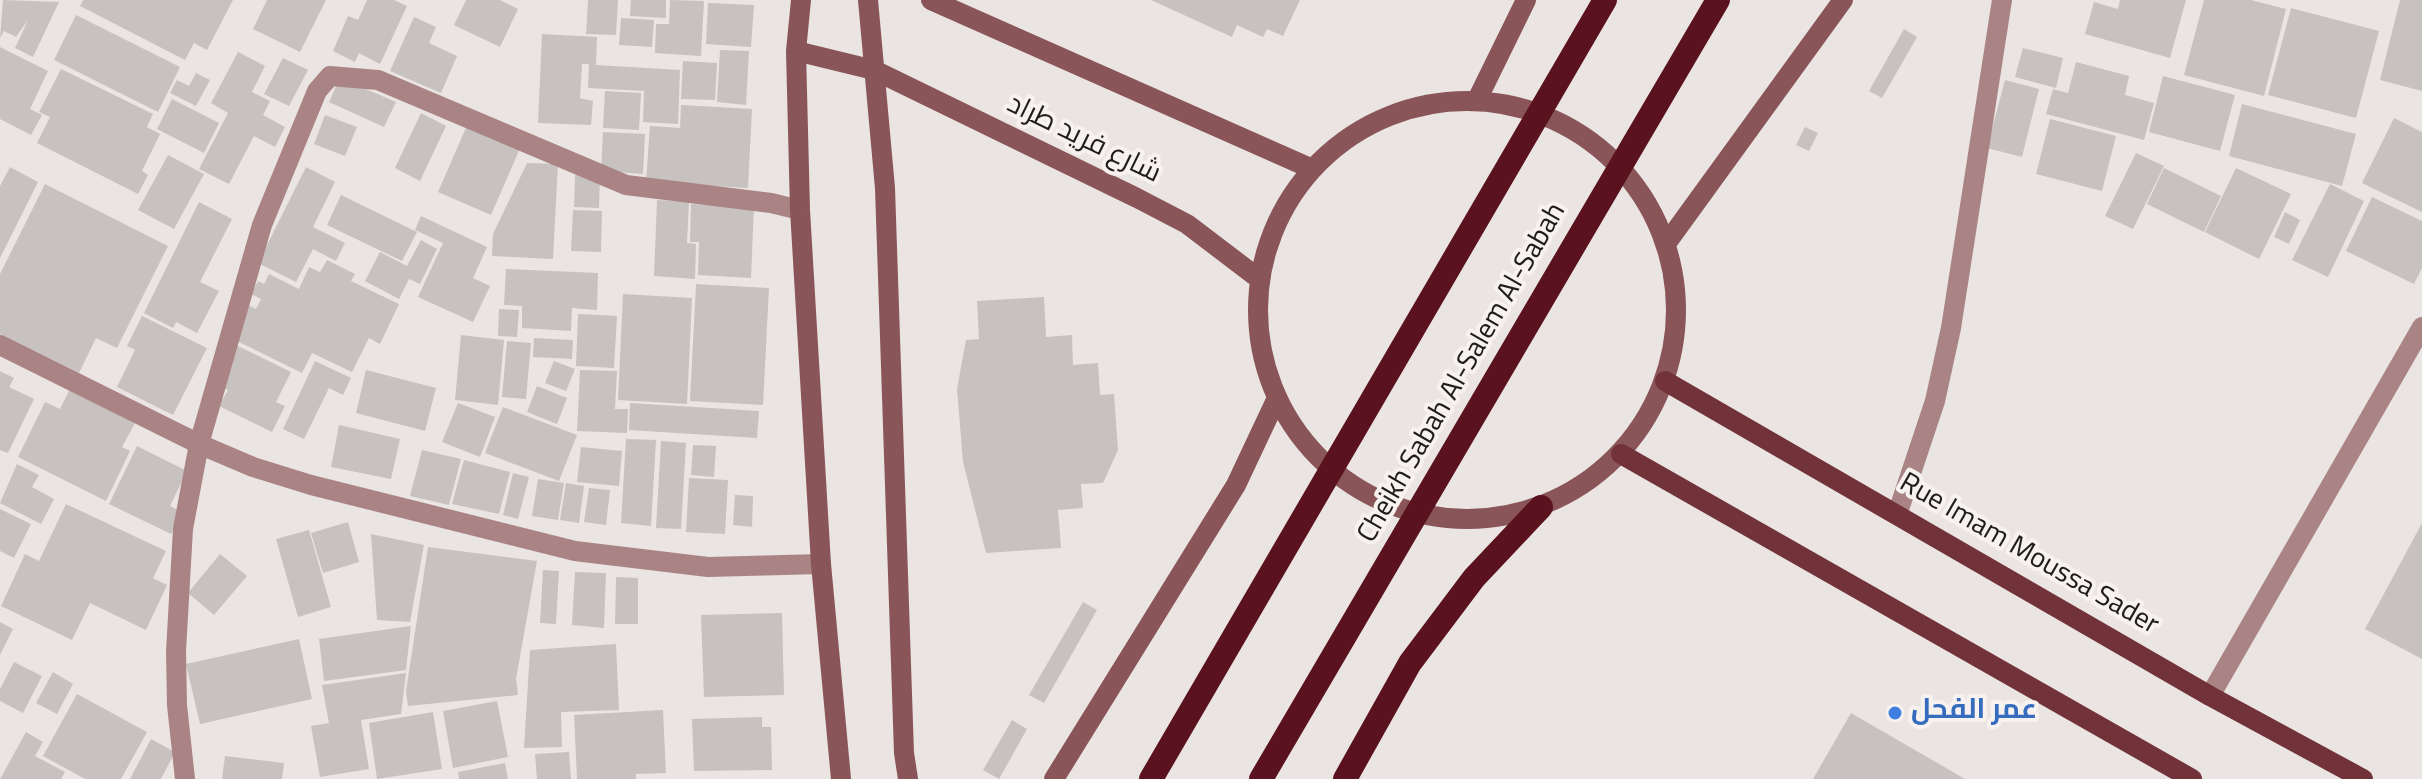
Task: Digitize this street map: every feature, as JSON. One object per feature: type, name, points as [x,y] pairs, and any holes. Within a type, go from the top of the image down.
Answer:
[{"type":"highway","points":[[1151,779],[1605,0]]},
{"type":"highway","name":"Cheikh Sabah Al-Salem Al-Sabah","points":[[1261,779],[1718,0]]},
{"type":"highway","points":[[1345,779],[1410,663],[1474,578],[1541,507]]},
{"type":"main road","name":"Rue Imam Moussa Sader","points":[[1665,381],[1898,512],[2210,696],[2363,779]]},
{"type":"main road","points":[[1621,454],[2166,773],[2192,779]]},
{"type":"street","points":[[801,0],[796,51],[800,210],[821,564],[841,779]]},
{"type":"street","points":[[868,0],[885,188],[903,738],[908,779]]},
{"type":"street","points":[[931,0],[1310,168]]},
{"type":"street","points":[[1477,100],[1526,0]]},
{"type":"street","points":[[1666,244],[1843,0]]},
{"type":"street","points":[[1898,512],[1935,401],[1951,328],[2002,0]]},
{"type":"street","name":"شارع فريد طراد","points":[[796,51],[874,70],[1187,224],[1258,278]]},
{"type":"street","points":[[185,779],[177,705],[176,651],[183,529],[199,444],[262,225],[303,120],[317,91],[330,76],[378,80],[626,185],[771,203],[800,210]]},
{"type":"street","points":[[1477,100],[1539,114],[1573,129],[1613,160],[1644,198],[1666,244],[1676,289],[1676,336],[1665,381],[1647,420],[1621,454],[1584,485],[1541,507],[1480,520],[1418,514],[1360,491],[1311,452],[1276,400],[1258,341],[1258,278],[1275,220],[1310,168],[1358,129],[1416,106],[1477,100]]},
{"type":"street","points":[[2210,696],[2422,327]]},
{"type":"street","points":[[0,345],[199,444],[253,467],[311,485],[575,551],[708,567],[821,564]]},
{"type":"street","points":[[1054,779],[1236,485],[1276,400]]},
{"type":"building","points":[[3,0],[59,2],[33,57],[15,48],[28,20],[16,37],[4,31],[0,38]]},
{"type":"building","points":[[83,0],[233,0],[207,50],[194,43],[185,60],[80,6]]},
{"type":"building","points":[[267,0],[326,0],[300,52],[253,29]]},
{"type":"building","points":[[367,0],[394,0],[407,6],[380,64],[359,53],[355,62],[333,51],[348,16],[358,20]]},
{"type":"building","points":[[466,0],[500,0],[518,9],[500,47],[454,25]]},
{"type":"building","points":[[588,0],[618,0],[616,35],[586,34]]},
{"type":"building","points":[[631,0],[666,0],[666,18],[630,16]]},
{"type":"building","points":[[670,0],[704,1],[701,56],[655,53],[656,24],[669,24]]},
{"type":"building","points":[[1151,0],[1300,0],[1283,36],[1267,29],[1263,37],[1237,25],[1232,37]]},
{"type":"building","points":[[2120,0],[2186,0],[2170,58],[2085,34],[2094,2],[2118,9]]},
{"type":"building","points":[[2204,0],[2251,0],[2286,9],[2264,96],[2184,75]]},
{"type":"building","points":[[2400,0],[2422,0],[2422,91],[2380,80]]},
{"type":"building","points":[[708,3],[754,5],[751,47],[706,44]]},
{"type":"building","points":[[2291,8],[2379,31],[2356,118],[2268,95]]},
{"type":"building","points":[[76,15],[180,67],[158,112],[54,60]]},
{"type":"building","points":[[414,17],[436,27],[429,43],[457,56],[441,93],[390,71]]},
{"type":"building","points":[[621,18],[654,20],[652,47],[619,45]]},
{"type":"building","points":[[1904,29],[1917,37],[1882,98],[1869,91]]},
{"type":"building","points":[[542,34],[597,37],[596,65],[680,70],[678,124],[643,122],[644,91],[588,88],[589,64],[582,64],[580,98],[593,101],[591,125],[538,123]]},
{"type":"building","points":[[0,47],[48,71],[30,109],[42,115],[31,135],[0,119]]},
{"type":"building","points":[[2023,48],[2063,58],[2056,88],[2015,77]]},
{"type":"building","points":[[720,50],[749,51],[746,105],[717,102]]},
{"type":"building","points":[[238,52],[265,66],[252,92],[270,101],[263,115],[285,127],[275,147],[254,136],[229,184],[199,169],[228,113],[211,103]]},
{"type":"building","points":[[283,58],[308,70],[289,106],[264,94]]},
{"type":"building","points":[[683,61],[717,63],[715,100],[681,99]]},
{"type":"building","points":[[2076,62],[2129,76],[2125,95],[2154,103],[2144,140],[2046,114],[2053,89],[2068,93]]},
{"type":"building","points":[[61,69],[153,114],[147,127],[160,134],[142,171],[148,175],[138,194],[37,143],[50,117],[39,112]]},
{"type":"building","points":[[196,73],[210,80],[196,106],[170,93],[177,80],[189,86]]},
{"type":"building","points":[[2163,76],[2235,95],[2220,151],[2149,132]]},
{"type":"building","points":[[340,78],[396,102],[384,127],[329,102]]},
{"type":"building","points":[[2005,80],[2039,89],[2022,157],[1987,148]]},
{"type":"building","points":[[605,91],[641,93],[639,130],[603,128]]},
{"type":"building","points":[[172,99],[219,123],[204,153],[157,129]]},
{"type":"building","points":[[2242,104],[2356,134],[2342,186],[2229,156]]},
{"type":"building","points":[[681,105],[752,109],[748,188],[646,182],[650,126],[680,128]]},
{"type":"building","points":[[421,113],[446,126],[420,181],[395,168]]},
{"type":"building","points":[[325,115],[357,127],[345,156],[314,144]]},
{"type":"building","points":[[2394,118],[2422,132],[2422,212],[2362,183]]},
{"type":"building","points":[[2050,119],[2116,136],[2102,191],[2036,174]]},
{"type":"building","points":[[468,123],[521,146],[491,215],[438,192]]},
{"type":"building","points":[[1805,127],[1818,133],[1809,151],[1796,145]]},
{"type":"building","points":[[603,132],[645,134],[643,174],[601,171]]},
{"type":"building","points":[[2136,153],[2164,166],[2133,229],[2105,216]]},
{"type":"building","points":[[168,155],[204,174],[174,229],[138,210]]},
{"type":"building","points":[[527,163],[558,164],[553,259],[492,256],[493,234]]},
{"type":"building","points":[[10,167],[38,182],[0,258],[0,186]]},
{"type":"building","points":[[306,167],[335,182],[313,227],[345,243],[336,261],[313,249],[296,282],[258,263]]},
{"type":"building","points":[[2164,168],[2221,196],[2204,232],[2147,204]]},
{"type":"building","points":[[2236,168],[2291,194],[2259,259],[2205,232]]},
{"type":"building","points":[[575,175],[600,176],[599,208],[574,207]]},
{"type":"building","points":[[45,184],[168,246],[117,348],[96,338],[79,373],[0,334],[0,274]]},
{"type":"building","points":[[2330,184],[2364,201],[2328,277],[2292,260]]},
{"type":"building","points":[[341,195],[417,232],[402,261],[327,225]]},
{"type":"building","points":[[2372,197],[2422,221],[2422,268],[2414,284],[2346,251]]},
{"type":"building","points":[[657,200],[689,202],[687,243],[696,244],[695,279],[654,276]]},
{"type":"building","points":[[199,202],[232,219],[200,282],[219,291],[197,333],[176,322],[173,328],[144,313]]},
{"type":"building","points":[[691,204],[754,207],[751,278],[698,275],[699,242],[690,242]]},
{"type":"building","points":[[573,210],[602,211],[601,252],[571,251]]},
{"type":"building","points":[[2285,212],[2300,220],[2289,244],[2274,237]]},
{"type":"building","points":[[421,216],[487,247],[473,278],[490,286],[473,322],[418,297],[443,243],[415,230]]},
{"type":"building","points":[[421,240],[437,249],[420,284],[409,279],[399,299],[365,281],[380,252],[407,266]]},
{"type":"building","points":[[327,260],[355,274],[351,281],[399,304],[380,344],[369,338],[352,372],[312,353],[302,373],[229,337],[246,304],[256,309],[261,299],[251,294],[258,281],[264,284],[269,274],[299,289],[309,267],[320,272]]},
{"type":"building","points":[[506,269],[598,273],[597,310],[572,308],[571,331],[522,328],[522,306],[504,305]]},
{"type":"building","points":[[696,284],[769,288],[763,405],[690,401]]},
{"type":"building","points":[[623,294],[692,298],[687,404],[618,400]]},
{"type":"building","points":[[1044,297],[1046,337],[1072,335],[1073,365],[1098,363],[1100,395],[1114,394],[1118,450],[1103,483],[1081,484],[1083,508],[1058,510],[1061,548],[986,553],[963,462],[957,389],[966,340],[979,339],[977,301]]},
{"type":"building","points":[[499,309],[519,310],[517,337],[498,336]]},
{"type":"building","points":[[578,314],[617,316],[614,368],[576,366]]},
{"type":"building","points":[[142,316],[207,348],[173,415],[117,387],[135,350],[127,346]]},
{"type":"building","points":[[461,335],[504,340],[498,405],[455,400]]},
{"type":"building","points":[[534,338],[573,340],[572,359],[533,357]]},
{"type":"building","points":[[507,341],[531,343],[526,399],[502,397]]},
{"type":"building","points":[[236,345],[291,372],[276,402],[285,406],[272,432],[219,406],[228,390],[217,385]]},
{"type":"building","points":[[315,361],[351,378],[343,395],[329,388],[304,439],[283,429]]},
{"type":"building","points":[[554,361],[575,369],[566,391],[545,383]]},
{"type":"building","points":[[366,370],[436,388],[425,431],[356,413]]},
{"type":"building","points":[[580,370],[617,371],[615,409],[628,409],[627,433],[577,431]]},
{"type":"building","points":[[0,371],[14,378],[9,387],[34,399],[8,453],[0,450]]},
{"type":"building","points":[[537,386],[567,398],[557,424],[527,412]]},
{"type":"building","points":[[70,389],[136,421],[122,447],[130,451],[106,501],[18,457],[45,402],[60,409]]},
{"type":"building","points":[[458,403],[495,417],[480,457],[442,442]]},
{"type":"building","points":[[630,403],[759,411],[757,438],[629,430]]},
{"type":"building","points":[[503,407],[577,435],[559,481],[485,453]]},
{"type":"building","points":[[339,425],[400,439],[391,479],[331,467]]},
{"type":"building","points":[[626,439],[656,440],[651,526],[621,523]]},
{"type":"building","points":[[661,441],[686,443],[681,529],[656,528]]},
{"type":"building","points":[[693,445],[716,446],[714,477],[691,475]]},
{"type":"building","points":[[137,446],[187,471],[170,506],[182,512],[171,534],[109,504]]},
{"type":"building","points":[[581,447],[622,451],[619,486],[577,482]]},
{"type":"building","points":[[422,450],[461,459],[449,505],[410,496]]},
{"type":"building","points":[[464,460],[510,472],[499,514],[452,504]]},
{"type":"building","points":[[17,464],[39,475],[32,487],[54,499],[41,524],[0,503]]},
{"type":"building","points":[[513,473],[529,477],[518,519],[503,515]]},
{"type":"building","points":[[689,478],[728,480],[725,534],[686,532]]},
{"type":"building","points":[[538,479],[564,483],[558,520],[532,516]]},
{"type":"building","points":[[566,483],[584,486],[579,523],[560,520]]},
{"type":"building","points":[[589,488],[610,490],[606,525],[584,522]]},
{"type":"building","points":[[735,495],[753,496],[752,527],[733,525]]},
{"type":"building","points":[[66,504],[166,551],[153,578],[167,585],[146,630],[90,603],[72,640],[1,606],[25,554],[39,561]]},
{"type":"building","points":[[0,509],[31,524],[14,558],[0,551]]},
{"type":"building","points":[[348,522],[359,562],[323,573],[311,533]]},
{"type":"building","points":[[2422,523],[2422,659],[2365,629]]},
{"type":"building","points":[[309,530],[331,607],[298,617],[276,539]]},
{"type":"building","points":[[371,534],[424,545],[410,622],[377,620]]},
{"type":"building","points":[[428,547],[537,561],[516,679],[518,695],[408,706],[406,691]]},
{"type":"building","points":[[220,554],[247,576],[214,615],[188,593]]},
{"type":"building","points":[[543,570],[559,571],[556,624],[540,623]]},
{"type":"building","points":[[575,572],[606,573],[604,628],[572,625]]},
{"type":"building","points":[[616,577],[638,578],[638,624],[615,624]]},
{"type":"building","points":[[1083,602],[1097,610],[1044,703],[1029,695]]},
{"type":"building","points":[[782,613],[784,695],[704,697],[701,615]]},
{"type":"building","points":[[0,622],[13,629],[0,655]]},
{"type":"building","points":[[411,626],[406,670],[324,681],[319,639]]},
{"type":"building","points":[[299,639],[312,699],[200,724],[186,664]]},
{"type":"building","points":[[616,644],[619,710],[561,712],[562,747],[524,748],[530,650]]},
{"type":"building","points":[[14,662],[42,676],[23,713],[0,701],[0,689]]},
{"type":"building","points":[[53,672],[73,684],[57,714],[36,703]]},
{"type":"building","points":[[406,673],[401,714],[361,720],[369,769],[320,777],[311,726],[329,723],[322,685]]},
{"type":"building","points":[[77,694],[147,732],[121,779],[85,779],[43,756]]},
{"type":"building","points":[[497,701],[508,757],[453,768],[443,711]]},
{"type":"building","points":[[663,710],[666,773],[636,774],[636,779],[577,779],[574,715]]},
{"type":"building","points":[[433,712],[442,769],[377,779],[369,723]]},
{"type":"building","points":[[1851,713],[1965,779],[1813,779]]},
{"type":"building","points":[[762,717],[762,727],[771,727],[772,770],[694,771],[692,719]]},
{"type":"building","points":[[1012,720],[1027,729],[999,779],[983,770]]},
{"type":"building","points":[[26,732],[43,742],[35,756],[65,772],[61,779],[0,779]]},
{"type":"building","points":[[151,739],[175,752],[161,779],[130,779]]},
{"type":"building","points":[[569,752],[571,779],[537,779],[535,754]]},
{"type":"building","points":[[225,756],[284,763],[282,779],[222,779]]},
{"type":"building","points":[[505,763],[508,779],[459,779],[458,772]]},
{"type":"place","name":"عمر الفحل","points":[[1895,713]]}]
